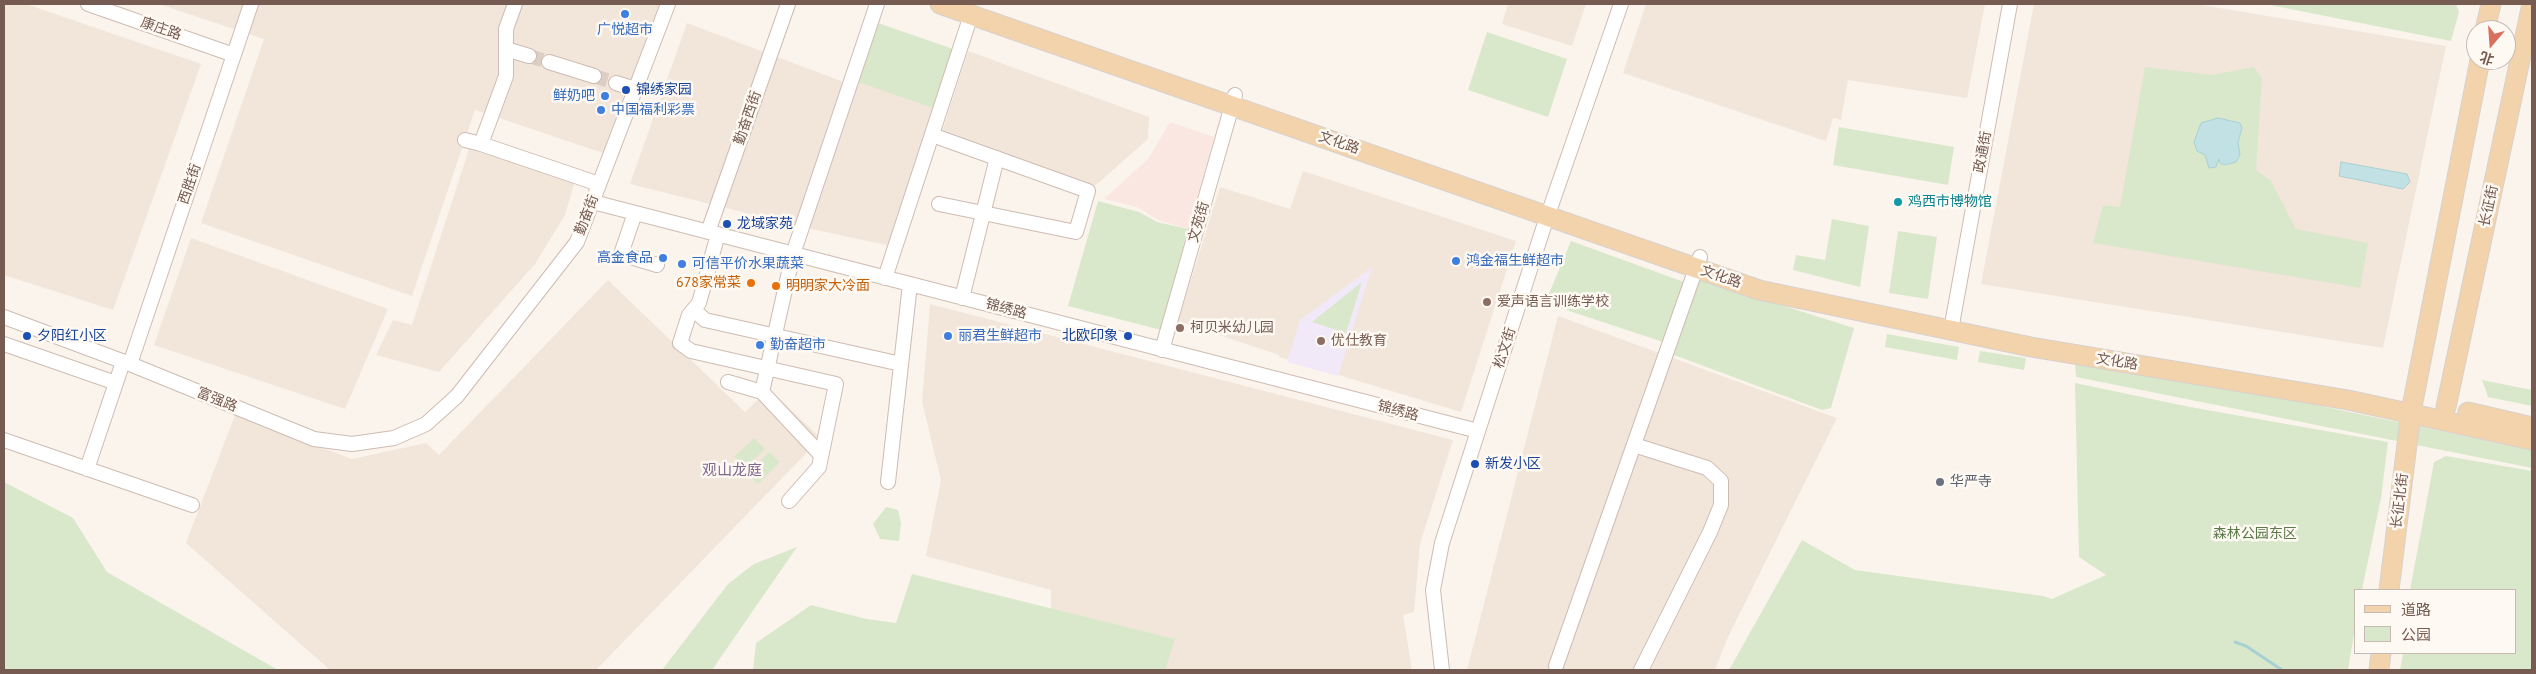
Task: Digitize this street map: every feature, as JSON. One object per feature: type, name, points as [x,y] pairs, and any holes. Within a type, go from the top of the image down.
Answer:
[{"type":"main road","name":"文化路","points":[[940,4],[973,9],[1699,262],[1952,324],[2031,347],[2412,406],[2532,440]]},
{"type":"main road","points":[[2488,20],[2491,4]]},
{"type":"main road","name":"长征街","points":[[2446,407],[2532,4]]},
{"type":"main road","points":[[2412,406],[2478,70]]},
{"type":"main road","name":"文化路","points":[[2412,406],[2446,407],[2532,427]]},
{"type":"main road","name":"长征北街","points":[[2389,589],[2412,406]]},
{"type":"main road","points":[[2379,670],[2381,654]]},
{"type":"street","name":"康庄路","points":[[88,4],[234,55]]},
{"type":"street","name":"西胜街","points":[[87,469],[116,383],[126,363],[251,4]]},
{"type":"street","points":[[481,144],[506,76],[506,29],[515,4]]},
{"type":"street","name":"勤奋街","points":[[433,418],[457,396],[577,242],[668,4]]},
{"type":"street","name":"勤奋西街","points":[[769,369],[691,350],[680,343],[689,315],[699,303],[713,233],[788,4]]},
{"type":"street","points":[[762,392],[769,369],[793,254],[877,4]]},
{"type":"street","name":"松文街","points":[[1442,670],[1433,590],[1442,543],[1549,210],[1621,4]]},
{"type":"street","name":"政通街","points":[[1952,324],[2010,4]]},
{"type":"street","points":[[885,278],[973,9]]},
{"type":"street","points":[[506,49],[529,56]]},
{"type":"street","points":[[549,62],[594,76]]},
{"type":"street","points":[[616,83],[635,89]]},
{"type":"street","name":"文苑街","points":[[1162,350],[1234,100]]},
{"type":"street","points":[[932,135],[1088,191],[1076,232],[939,204]]},
{"type":"street","points":[[465,140],[599,184]]},
{"type":"street","points":[[962,298],[997,158]]},
{"type":"street","name":"锦绣路","points":[[592,202],[1478,431]]},
{"type":"street","points":[[635,212],[621,254],[657,265]]},
{"type":"street","points":[[1556,666],[1699,262]]},
{"type":"street","points":[[888,482],[910,284]]},
{"type":"street","points":[[694,310],[705,320],[901,364]]},
{"type":"street","name":"富强路","points":[[4,317],[126,363],[314,439],[352,444],[394,438],[426,424],[433,418]]},
{"type":"street","points":[[4,344],[116,383]]},
{"type":"street","points":[[769,369],[836,384],[819,467],[789,501]]},
{"type":"street","points":[[728,382],[762,392],[821,455]]},
{"type":"street","points":[[4,440],[192,505]]},
{"type":"street","points":[[1634,445],[1707,468],[1721,481],[1721,505],[1710,532],[1642,670]]},
{"type":"shaded area","points":[[4,4],[26,4],[201,64],[113,310],[4,275]]},
{"type":"shaded area","points":[[159,4],[674,4],[618,158],[475,110],[412,296],[201,223],[264,39]]},
{"type":"shaded area","points":[[1508,4],[1586,4],[1572,46],[1502,24]]},
{"type":"shaded area","points":[[1646,4],[1985,4],[1967,98],[1848,80],[1841,120],[1833,118],[1826,141],[1623,73]]},
{"type":"shaded area","points":[[2034,4],[2196,4],[2446,46],[2383,348],[1981,284]]},
{"type":"shaded area","points":[[687,23],[849,84],[856,66],[946,94],[896,247],[802,227],[630,184]]},
{"type":"shaded area","points":[[968,51],[1149,117],[1148,139],[1089,191],[941,135]]},
{"type":"shaded area","points":[[1170,122],[1214,137],[1188,229],[1158,220],[1137,207],[1104,199],[1148,159]]},
{"type":"shaded area","points":[[469,149],[575,181],[565,215],[535,264],[439,372],[376,355],[393,320],[412,325]]},
{"type":"shaded area","points":[[1303,171],[1516,241],[1461,412],[1279,357],[1279,355],[1178,321],[1220,187],[1290,209]]},
{"type":"shaded area","points":[[191,238],[388,309],[345,409],[154,345]]},
{"type":"shaded area","name":"优仕教育","points":[[1372,267],[1338,376],[1287,362],[1300,320]]},
{"type":"shaded area","points":[[608,280],[745,412],[769,389],[821,438],[596,670],[330,670],[186,543],[235,415],[352,459],[426,443],[439,455]]},
{"type":"shaded area","name":"北欧印象","points":[[930,304],[1453,440],[1420,544],[1414,612],[1403,615],[1412,670],[1051,670],[1051,590],[926,556],[941,480],[922,402]]},
{"type":"shaded area","name":"新发小区","points":[[1558,316],[1837,418],[1728,637],[1715,670],[1467,670]]},
{"type":"green space","points":[[2265,4],[2456,4],[2459,12],[2451,41]]},
{"type":"green space","points":[[878,23],[956,50],[936,109],[858,82]]},
{"type":"green space","points":[[1487,32],[1567,59],[1548,117],[1468,90]]},
{"type":"green space","points":[[2145,67],[2212,75],[2254,67],[2262,78],[2256,170],[2271,181],[2296,229],[2368,243],[2360,288],[2093,243],[2103,205],[2120,207]]},
{"type":"green space","points":[[1839,127],[1954,147],[1948,185],[1833,165]]},
{"type":"green space","points":[[1098,201],[1139,212],[1157,222],[1188,229],[1161,330],[1068,306]]},
{"type":"green space","points":[[1832,219],[1869,226],[1860,287],[1793,270],[1796,255],[1825,260]]},
{"type":"green space","points":[[1898,231],[1937,237],[1928,299],[1889,293]]},
{"type":"green space","points":[[1571,241],[1684,282],[1663,342],[1545,303]]},
{"type":"green space","points":[[1699,279],[1854,328],[1831,408],[1822,410],[1674,355]]},
{"type":"green space","points":[[1362,282],[1346,333],[1312,322]]},
{"type":"green space","points":[[1887,334],[1959,347],[1957,360],[1885,347]]},
{"type":"green space","points":[[1980,351],[2026,358],[2024,370],[1978,362]]},
{"type":"green space","points":[[2075,363],[2292,400],[2532,450],[2532,468],[2076,377]]},
{"type":"green space","points":[[2482,380],[2532,390],[2532,406],[2488,397]]},
{"type":"green space","name":"森林公园东区","points":[[2075,383],[2190,407],[2388,442],[2381,498],[2362,589],[2354,589],[2354,634],[2348,670],[1729,670],[1802,540],[1855,570],[2043,596],[2052,599],[2106,575],[2079,557]]},
{"type":"green space","points":[[754,438],[765,449],[745,468],[734,457]]},
{"type":"green space","points":[[769,452],[780,462],[758,484],[748,474]]},
{"type":"green space","points":[[2446,456],[2532,471],[2532,670],[2400,670],[2403,654],[2516,654],[2516,589],[2410,589],[2434,462]]},
{"type":"green space","points":[[4,482],[73,518],[107,572],[278,670],[4,670]]},
{"type":"green space","points":[[886,507],[898,510],[901,523],[899,541],[880,539],[873,524]]},
{"type":"green space","points":[[797,547],[712,670],[662,670],[728,584],[754,564]]},
{"type":"green space","points":[[912,574],[1175,639],[1165,670],[753,670],[756,643],[811,605],[867,619],[896,623]]},
{"type":"water","points":[[2218,118],[2240,123],[2242,128],[2238,142],[2240,155],[2236,162],[2224,165],[2220,163],[2219,159],[2216,167],[2209,168],[2205,155],[2197,151],[2194,142],[2201,123]]},
{"type":"water","points":[[2341,162],[2407,174],[2410,182],[2403,189],[2339,176]]},
{"type":"waterway","points":[[2235,642],[2246,646],[2282,670]]},
{"type":"tunnel","points":[[529,56],[549,62]]},
{"type":"tunnel","points":[[594,76],[616,83]]},
{"type":"place","name":"广悦超市","points":[[625,14]]},
{"type":"place","name":"锦绣家园","points":[[626,90]]},
{"type":"place","name":"鲜奶吧","points":[[605,96]]},
{"type":"place","name":"中国福利彩票","points":[[601,110]]},
{"type":"place","name":"鸡西市博物馆","points":[[1898,202]]},
{"type":"place","name":"龙域家苑","points":[[727,224]]},
{"type":"place","name":"高金食品","points":[[663,258]]},
{"type":"place","name":"鸿金福生鲜超市","points":[[1456,261]]},
{"type":"place","name":"可信平价水果蔬菜","points":[[682,264]]},
{"type":"place","name":"678家常菜","points":[[751,283]]},
{"type":"place","name":"明明家大冷面","points":[[776,286]]},
{"type":"place","name":"爱声语言训练学校","points":[[1487,302]]},
{"type":"place","name":"柯贝米幼儿园","points":[[1180,328]]},
{"type":"place","name":"夕阳红小区","points":[[27,336]]},
{"type":"place","name":"丽君生鲜超市","points":[[948,336]]},
{"type":"place","name":"北欧印象","points":[[1128,336]]},
{"type":"place","name":"优仕教育","points":[[1321,341]]},
{"type":"place","name":"勤奋超市","points":[[760,345]]},
{"type":"place","name":"新发小区","points":[[1475,464]]},
{"type":"place","name":"华严寺","points":[[1940,482]]},
{"type":"district","name":"观山龙庭","points":[[732,471]]}]
